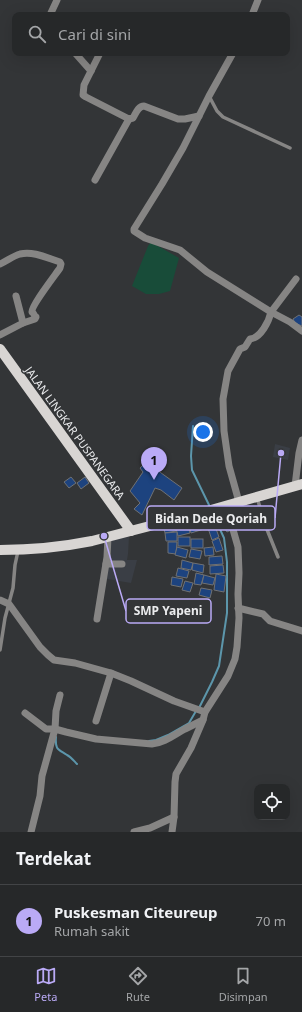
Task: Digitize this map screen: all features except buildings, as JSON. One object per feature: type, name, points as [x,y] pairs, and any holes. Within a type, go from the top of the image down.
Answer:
[{"type":"main road","name":"JALAN LINGKAR PUSPANEGARA","points":[[0,349],[131,531]]},
{"type":"main road","points":[[0,550],[42,548],[108,537],[204,512],[298,485]]},
{"type":"street","points":[[51,12],[57,0]]},
{"type":"street","points":[[253,12],[258,0]]},
{"type":"street","points":[[78,56],[91,71]]},
{"type":"street","points":[[98,56],[84,85],[83,95],[86,98],[129,119]]},
{"type":"street","points":[[231,56],[183,148],[134,231],[145,238],[180,250],[207,272],[302,330]]},
{"type":"street","points":[[94,180],[129,119],[133,118],[139,107],[144,106],[178,119],[199,116]]},
{"type":"street","points":[[0,264],[19,254],[28,253],[36,254],[60,262],[61,264],[60,268],[33,309],[32,312],[36,317],[35,319],[23,323],[0,335]]},
{"type":"street","points":[[240,502],[229,466],[224,431],[223,399],[228,371],[240,349],[245,347],[250,339],[260,334],[271,312],[296,279]]},
{"type":"street","points":[[16,296],[23,323]]},
{"type":"street","points":[[298,485],[299,453],[302,440]]},
{"type":"street","points":[[201,711],[228,676],[235,658],[238,636],[238,546],[224,506]]},
{"type":"street","points":[[97,619],[106,564],[108,537]]},
{"type":"street","points":[[106,564],[122,564]]},
{"type":"street","points":[[0,600],[9,604],[40,647],[51,658],[58,661],[75,663],[111,673],[174,701],[201,711]]},
{"type":"street","points":[[238,608],[263,614],[270,621],[302,631]]},
{"type":"street","points":[[96,721],[111,673]]},
{"type":"street","points":[[31,832],[40,796],[42,776],[55,729],[56,711],[60,695]]},
{"type":"street","points":[[172,832],[176,774],[191,748],[203,720],[201,711]]},
{"type":"street","points":[[25,713],[46,729],[55,729],[96,739],[152,744],[163,741],[203,720]]},
{"type":"street","points":[[134,832],[150,828],[174,817]]},
{"type":"lane","points":[[209,96],[217,111],[224,117],[290,148]]},
{"type":"lane","points":[[257,496],[264,522],[278,557]]},
{"type":"lane","points":[[0,650],[19,550]]},
{"type":"shaded area","points":[[275,444],[290,448],[288,460],[273,457]]},
{"type":"shaded area","points":[[129,537],[127,560],[137,560],[131,583],[107,579],[110,543],[112,539]]},
{"type":"green space","points":[[151,242],[179,258],[170,291],[159,294],[146,294],[132,286]]},
{"type":"waterway","points":[[193,426],[191,456],[192,470],[210,507]]},
{"type":"waterway","points":[[199,708],[219,666],[227,613],[227,562],[224,538],[212,512]]},
{"type":"waterway","points":[[149,741],[168,735],[189,723],[196,711]]},
{"type":"waterway","points":[[56,737],[58,749],[77,764]]},
{"type":"place","name":"Bidan Dede Qoriah","points":[[281,453]]},
{"type":"place","name":"Puskesman Citeureup","points":[[154,480]]},
{"type":"place","name":"SMP Yapeni","points":[[104,536]]}]
